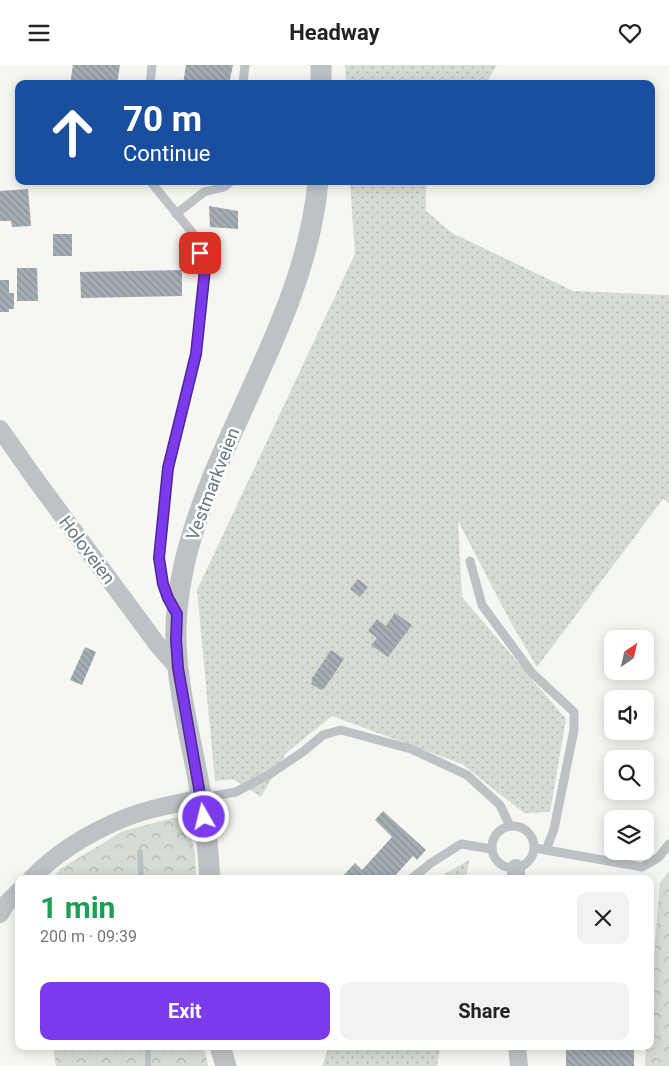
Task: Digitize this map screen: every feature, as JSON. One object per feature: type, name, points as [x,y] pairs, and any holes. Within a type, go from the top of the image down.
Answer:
[{"type":"street","points":[[321,65],[321,80]]},
{"type":"street","name":"Vestmarkveien","points":[[210,875],[202,798],[178,668],[177,614],[184,567],[195,524],[211,479],[276,336],[289,302],[302,264],[317,185]]},
{"type":"street","name":"Holoveien","points":[[0,429],[151,636],[178,668]]},
{"type":"street","points":[[35,875],[42,867],[74,844],[121,819],[160,807],[202,798]]},
{"type":"street","points":[[0,914],[15,895]]},
{"type":"street","points":[[221,1050],[226,1066]]},
{"type":"street","points":[[517,1050],[519,1066]]},
{"type":"lane","points":[[150,80],[152,65]]},
{"type":"lane","points":[[243,80],[245,65]]},
{"type":"lane","points":[[153,185],[195,236],[205,269],[196,354],[168,468],[159,558],[163,584],[177,614]]},
{"type":"lane","points":[[176,214],[204,192],[226,185]]},
{"type":"lane","points":[[470,561],[482,605],[532,673],[574,712],[574,730],[554,829],[546,850]]},
{"type":"lane","points":[[202,798],[236,792],[276,769],[323,735],[340,730],[410,749],[467,775],[500,805],[510,826]]},
{"type":"lane","points":[[510,826],[522,828],[531,836],[535,848],[532,857],[526,865],[516,873],[496,859],[492,849],[494,839],[501,830],[510,826]]},
{"type":"lane","points":[[416,875],[461,844],[492,849]]},
{"type":"lane","points":[[535,848],[642,867],[659,857],[669,845]]},
{"type":"green space","points":[[345,65],[497,65],[488,80],[346,80]]},
{"type":"green space","points":[[350,185],[426,185],[426,211],[452,233],[573,291],[669,295],[669,503],[663,499],[537,667],[509,619],[458,521],[462,597],[566,719],[550,812],[524,813],[462,764],[332,716],[286,753],[261,797],[233,779],[215,781],[197,590],[355,254]]},
{"type":"green space","points":[[177,817],[188,823],[195,853],[196,875],[56,875],[60,869],[123,831]]},
{"type":"green space","points":[[469,860],[467,875],[443,875]]},
{"type":"green space","points":[[669,871],[669,1066],[645,1066],[646,1050],[654,1050],[654,955],[660,883]]},
{"type":"green space","points":[[54,1050],[205,1050],[208,1066],[56,1066]]},
{"type":"green space","points":[[328,1050],[439,1050],[437,1066],[322,1066]]},
{"type":"building","points":[[73,65],[120,65],[118,80],[71,80]]},
{"type":"building","points":[[186,65],[233,65],[230,80],[184,80]]},
{"type":"building","points":[[28,189],[31,226],[12,227],[11,221],[0,221],[0,191]]},
{"type":"building","points":[[209,206],[238,211],[238,229],[210,227]]},
{"type":"building","points":[[53,234],[72,234],[72,256],[53,256]]},
{"type":"building","points":[[17,268],[37,268],[38,301],[17,301]]},
{"type":"building","points":[[182,270],[182,296],[81,298],[80,272]]},
{"type":"building","points":[[0,280],[9,280],[9,293],[14,293],[14,309],[9,309],[9,312],[0,312]]},
{"type":"building","points":[[358,579],[368,587],[360,597],[350,589]]},
{"type":"building","points":[[395,613],[412,625],[388,657],[371,645],[377,638],[368,631],[377,619],[386,626]]},
{"type":"building","points":[[85,647],[96,652],[82,685],[70,680]]},
{"type":"building","points":[[331,650],[344,659],[324,689],[321,690],[311,684],[311,680]]},
{"type":"building","points":[[383,811],[426,850],[417,860],[413,856],[396,875],[344,875],[355,863],[362,870],[392,837],[375,820]]},
{"type":"building","points":[[566,1050],[634,1050],[634,1066],[566,1066]]},
{"type":"waterway","points":[[140,852],[141,875]]},
{"type":"waterway","points":[[148,1050],[148,1066]]},
{"type":"route","points":[[200,253],[205,269],[196,354],[168,468],[159,558],[163,584],[177,614],[178,668],[204,817]]}]
